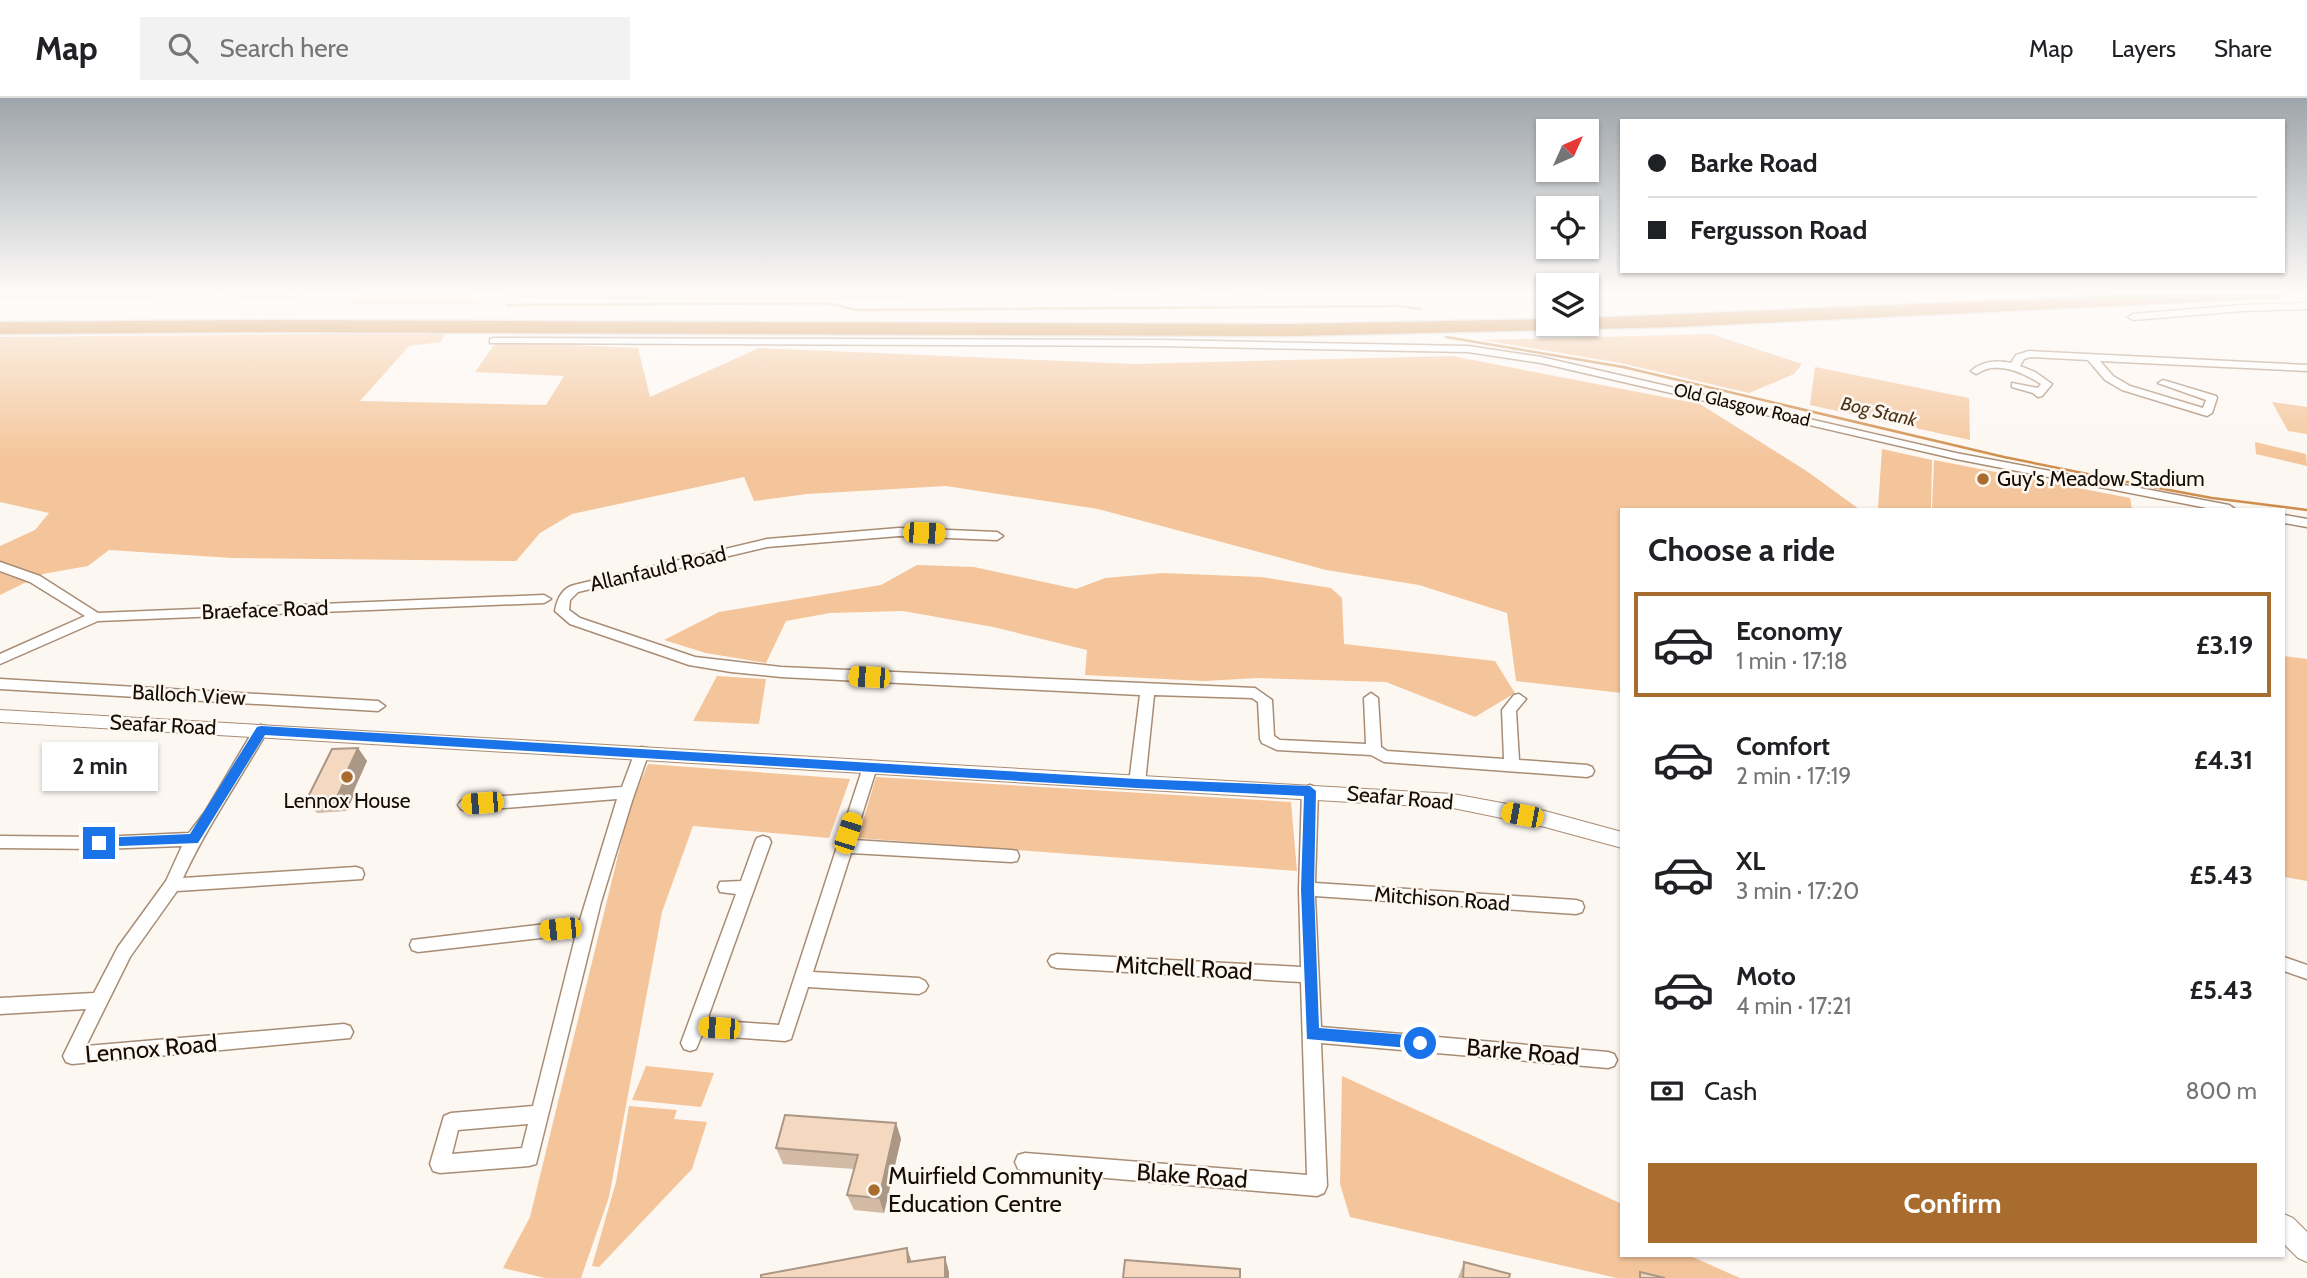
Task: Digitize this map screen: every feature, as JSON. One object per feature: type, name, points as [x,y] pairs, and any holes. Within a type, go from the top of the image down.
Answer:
[{"type":"street","name":"Old Glasgow Road","points":[[1420,348],[1468,349],[1541,360],[1956,456],[2224,508]]},
{"type":"street","points":[[2013,368],[2020,357],[2029,354],[2307,368]]},
{"type":"street","points":[[2091,357],[2109,379],[2126,388],[2207,413],[2212,398],[2163,383]]},
{"type":"street","points":[[1976,371],[1983,364],[1992,363],[2038,377],[2047,384],[2039,393],[2016,385]]},
{"type":"street","points":[[2285,519],[2307,523]]},
{"type":"street","name":"Allanfauld Road","points":[[997,536],[899,532],[767,543],[574,589],[564,599],[562,611],[575,621],[694,662],[782,672],[1148,690]]},
{"type":"street","points":[[0,566],[35,579],[96,617]]},
{"type":"street","name":"Braeface Road","points":[[96,617],[544,599]]},
{"type":"street","points":[[0,659],[96,617]]},
{"type":"street","name":"Balloch View","points":[[0,684],[378,706]]},
{"type":"street","points":[[1137,783],[1148,690],[1255,693],[1265,700],[1267,739],[1277,745],[1374,750],[1384,756],[1587,771]]},
{"type":"street","points":[[1371,698],[1374,750]]},
{"type":"street","points":[[1512,767],[1509,710],[1519,699]]},
{"type":"street","name":"Seafar Road","points":[[0,716],[1453,801],[1545,819],[1620,839]]},
{"type":"street","name":"Lennox Road","points":[[261,730],[194,839],[173,885],[124,952],[72,1056],[344,1032]]},
{"type":"street","points":[[540,1114],[451,1122],[440,1164],[529,1157],[540,1114],[587,926],[626,792],[642,752]]},
{"type":"street","points":[[762,842],[693,1035],[785,1033],[870,767]]},
{"type":"street","points":[[1310,791],[1307,889],[1312,1034]]},
{"type":"street","points":[[466,805],[626,792]]},
{"type":"street","points":[[0,842],[99,843],[194,839]]},
{"type":"street","points":[[844,846],[1012,856]]},
{"type":"street","points":[[173,885],[356,874]]},
{"type":"street","points":[[726,887],[746,888]]},
{"type":"street","name":"Mitchison Road","points":[[1307,889],[1576,907]]},
{"type":"street","points":[[418,945],[587,926]]},
{"type":"street","name":"Mitchell Road","points":[[1057,961],[1310,975]]},
{"type":"street","points":[[2285,964],[2307,972]]},
{"type":"street","points":[[802,979],[919,986]]},
{"type":"street","points":[[0,1006],[98,1001]]},
{"type":"street","name":"Barke Road","points":[[1312,1034],[1608,1060]]},
{"type":"street","name":"Blake Road","points":[[1025,1161],[1317,1186],[1312,1034]]},
{"type":"street","points":[[2285,1227],[2307,1243]]},
{"type":"street","points":[[2285,1227],[2307,1249]]},
{"type":"shaded area","points":[[0,348],[407,348],[360,401],[546,405],[564,376],[475,372],[492,348],[638,348],[650,397],[761,348],[1134,364],[1452,356],[1700,404],[1808,472],[1858,508],[1620,508],[1620,693],[1516,681],[1507,613],[1419,585],[1326,570],[1098,509],[946,486],[807,494],[754,501],[744,477],[572,514],[540,533],[516,561],[232,558],[109,550],[88,566],[43,574],[0,595],[0,546],[35,530],[49,513],[0,502]]},
{"type":"shaded area","points":[[1531,348],[1754,348],[1802,364],[1794,374],[1749,393],[1621,363]]},
{"type":"shaded area","points":[[1815,367],[1969,398],[1970,440],[1810,405]]},
{"type":"shaded area","points":[[2272,402],[2307,407],[2307,434],[2288,431]]},
{"type":"shaded area","points":[[2255,442],[2306,454],[2307,466],[2256,454]]},
{"type":"shaded area","points":[[1882,449],[1932,460],[1931,508],[1878,508]]},
{"type":"shaded area","name":"Guy's Meadow Stadium","points":[[1934,460],[2130,498],[2132,508],[1932,508]]},
{"type":"shaded area","points":[[917,565],[974,567],[1076,589],[1105,578],[1163,573],[1261,577],[1331,588],[1342,598],[1344,644],[1495,661],[1515,693],[1475,717],[1386,682],[1257,678],[1204,681],[1085,675],[1087,650],[993,627],[903,611],[830,613],[786,621],[766,663],[706,653],[664,640],[719,612],[881,585]]},
{"type":"shaded area","points":[[2285,656],[2307,659],[2307,881],[2285,877]]},
{"type":"shaded area","points":[[717,676],[766,679],[759,724],[693,721]]},
{"type":"shaded area","points":[[648,764],[850,779],[829,838],[693,826],[662,912],[609,1197],[581,1278],[545,1278],[503,1268],[530,1217],[630,806]]},
{"type":"shaded area","points":[[876,777],[1291,802],[1297,871],[858,838]]},
{"type":"shaded area","points":[[646,1066],[714,1073],[701,1107],[632,1100]]},
{"type":"shaded area","points":[[1342,1076],[1620,1203],[1620,1257],[1693,1257],[1740,1278],[1617,1278],[1350,1217],[1340,1184]]},
{"type":"shaded area","points":[[629,1106],[677,1110],[674,1119],[707,1122],[692,1169],[599,1267],[592,1266],[616,1182]]},
{"type":"building","points":[[358,748],[337,797],[307,799],[332,749]]},
{"type":"building","points":[[785,1115],[896,1123],[879,1198],[847,1195],[858,1155],[776,1148]]},
{"type":"building","points":[[907,1248],[908,1262],[945,1257],[945,1278],[761,1278],[761,1275]]},
{"type":"building","points":[[1125,1260],[1240,1269],[1240,1278],[1123,1278]]},
{"type":"building","points":[[1464,1262],[1510,1274],[1509,1278],[1463,1278]]},
{"type":"building","points":[[1640,1272],[1665,1278],[1640,1278]]},
{"type":"waterway","name":"Bog Stank","points":[[1511,348],[1623,367],[2004,457],[2212,498],[2307,510]]},
{"type":"place","name":"Guy's Meadow Stadium","points":[[1983,479]]},
{"type":"place","name":"Lennox House","points":[[347,777]]},
{"type":"place","name":"Muirfield Community Education Centre","points":[[874,1190]]},
{"type":"route","points":[[99,843],[194,839],[261,730],[1310,791],[1307,889],[1312,1034],[1420,1043]]}]
